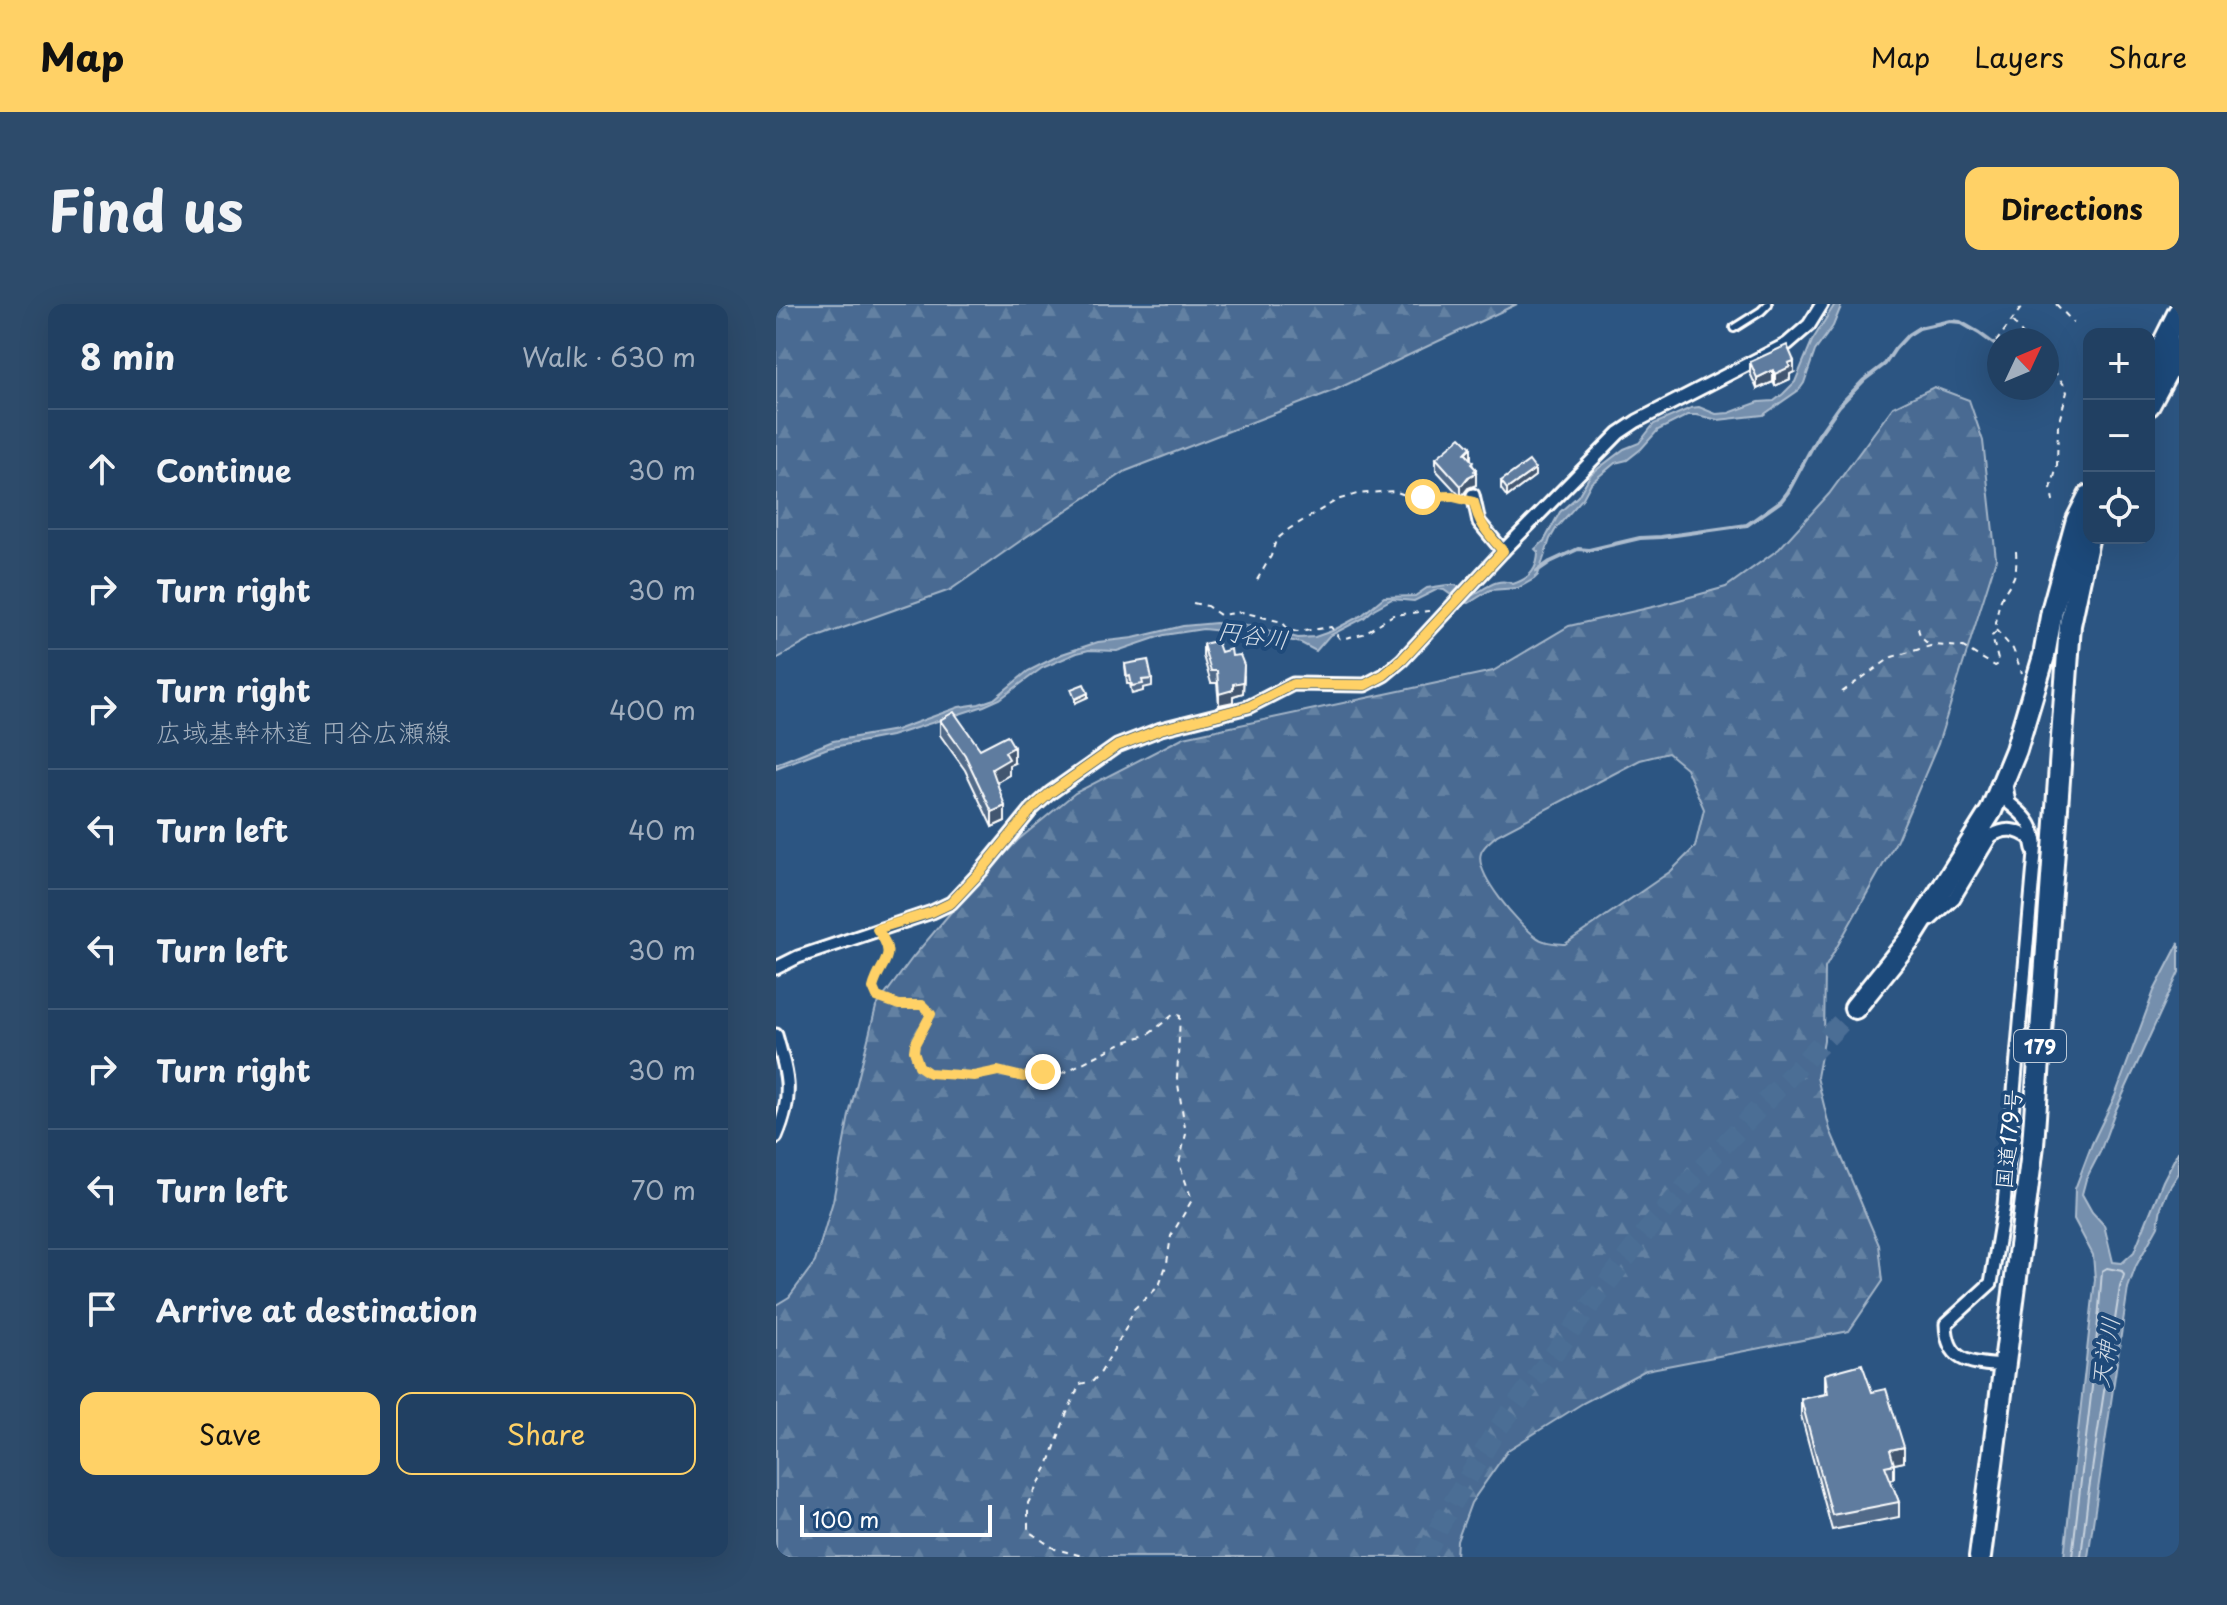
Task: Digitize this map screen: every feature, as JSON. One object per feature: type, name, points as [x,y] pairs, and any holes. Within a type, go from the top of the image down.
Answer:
[{"type":"highway","points":[[2155,360],[2179,312]]},
{"type":"highway","points":[[2152,400],[2179,349]]},
{"type":"highway","points":[[1855,1008],[1911,938],[1984,823],[2006,777],[2044,656],[2052,611],[2083,508]]},
{"type":"highway","name":"国道179号","points":[[1980,1557],[2033,1145],[2070,625],[2087,544]]},
{"type":"street","points":[[776,968],[798,957],[951,903],[1032,809],[1117,746],[1161,729],[1248,707],[1293,684],[1365,685],[1384,675],[1402,660],[1619,433],[1787,344],[1809,325],[1822,304]]},
{"type":"street","points":[[1474,498],[1479,522],[1503,551]]},
{"type":"street","points":[[2003,1366],[1973,1363],[1953,1353],[1946,1342],[1946,1324],[1991,1283],[2004,1205],[2035,858],[2034,829],[2026,816],[2009,803],[2006,777]]},
{"type":"street","points":[[1911,938],[1954,898],[1991,836],[2001,830],[2014,830],[2025,835],[2031,839],[2035,858]]},
{"type":"street","points":[[776,1035],[789,1090],[788,1104],[776,1137]]},
{"type":"lane","points":[[1734,328],[1768,304]]},
{"type":"path","points":[[2007,328],[2024,304]]},
{"type":"path","points":[[2056,304],[2074,323]]},
{"type":"path","points":[[2012,321],[2018,328]]},
{"type":"path","points":[[2053,501],[2051,489],[2057,466],[2058,425],[2067,392],[2059,378]]},
{"type":"path","points":[[1257,580],[1276,540],[1337,500],[1357,494],[1394,491],[1423,497],[1474,498]]},
{"type":"path","points":[[2016,551],[2017,571],[1999,603],[1995,629],[2013,649],[2023,674],[2022,680]]},
{"type":"path","points":[[1193,603],[1207,606],[1220,615],[1242,612],[1282,622],[1289,630],[1297,632],[1331,627],[1340,639],[1363,634],[1393,615],[1427,611],[1443,615]]},
{"type":"path","points":[[1918,628],[1919,634],[1928,643],[1963,647],[1995,666],[1999,664],[1992,636],[1997,631]]},
{"type":"path","points":[[1842,692],[1892,657],[1934,645]]},
{"type":"path","points":[[877,929],[888,943],[888,956],[873,988],[877,997],[899,1005],[922,1005],[931,1014],[914,1051],[919,1066],[929,1073],[974,1076],[998,1071],[1023,1077],[1043,1072],[1061,1074],[1122,1043],[1149,1034],[1174,1014],[1180,1016],[1177,1078],[1186,1134],[1179,1163],[1192,1200],[1171,1236],[1167,1263],[1159,1286],[1134,1309],[1101,1372],[1093,1381],[1080,1384],[1048,1466],[1028,1503],[1028,1531],[1055,1549],[1086,1557]]},
{"type":"green space","points":[[776,304],[1517,304],[1335,390],[1126,471],[950,590],[812,639],[776,659]]},
{"type":"green space","points":[[1934,387],[1969,400],[1983,441],[1996,559],[1938,744],[1897,840],[1825,968],[1824,1040],[1817,1077],[1830,1130],[1879,1245],[1883,1281],[1849,1331],[1646,1370],[1583,1403],[1508,1450],[1471,1503],[1457,1541],[1456,1557],[776,1557],[776,1305],[789,1297],[815,1262],[833,1201],[849,1115],[876,1007],[957,905],[1018,840],[1075,793],[1184,737],[1493,671],[1569,626],[1726,587],[1779,549],[1829,494],[1893,407]],"holes":[[[1668,753],[1686,768],[1704,809],[1695,847],[1671,871],[1565,944],[1535,936],[1509,910],[1484,873],[1481,853],[1497,835],[1640,760]]]},
{"type":"water","name":"円谷川","points":[[1835,304],[1842,304],[1833,326],[1815,351],[1799,390],[1763,415],[1718,420],[1688,415],[1658,430],[1641,449],[1627,460],[1615,463],[1591,483],[1583,498],[1550,539],[1538,575],[1518,588],[1490,590],[1469,603],[1438,589],[1414,601],[1392,599],[1329,636],[1316,651],[1301,643],[1272,636],[1203,629],[1164,635],[1117,651],[1089,650],[1042,668],[1000,699],[984,706],[891,736],[828,748],[776,768],[776,764],[833,741],[896,730],[959,707],[994,699],[1028,671],[1062,654],[1098,642],[1216,623],[1247,625],[1298,638],[1315,637],[1362,615],[1384,597],[1415,596],[1427,588],[1447,585],[1455,585],[1473,595],[1497,582],[1519,582],[1535,568],[1538,552],[1535,549],[1544,541],[1560,512],[1578,496],[1591,474],[1624,449],[1639,443],[1654,424],[1691,408],[1699,407],[1716,414],[1729,413],[1759,402],[1774,401],[1795,382],[1812,341]]},
{"type":"water","name":"天神川","points":[[2179,943],[2179,972],[2114,1114],[2082,1194],[2104,1225],[2113,1262],[2122,1263],[2134,1252],[2179,1150],[2179,1173],[2168,1190],[2158,1226],[2128,1288],[2088,1557],[2064,1557],[2095,1279],[2093,1255],[2074,1219],[2075,1189],[2115,1096],[2154,991]]},
{"type":"building","points":[[1787,345],[1794,361],[1788,363],[1790,367],[1775,374],[1773,370],[1757,378],[1750,362]]},
{"type":"building","points":[[1461,437],[1471,447],[1465,453],[1473,462],[1471,464],[1476,473],[1461,486],[1436,458]]},
{"type":"building","points":[[1529,461],[1535,469],[1507,489],[1501,481]]},
{"type":"building","points":[[1217,641],[1221,652],[1231,649],[1232,656],[1240,655],[1244,665],[1243,682],[1233,684],[1233,690],[1219,694],[1217,671],[1211,671],[1203,644]]},
{"type":"building","points":[[1148,660],[1152,679],[1132,686],[1125,664]]},
{"type":"building","points":[[1084,684],[1088,693],[1075,699],[1071,689]]},
{"type":"building","points":[[954,712],[980,749],[1007,735],[1014,747],[1005,752],[1009,759],[992,769],[1005,806],[992,812],[965,755],[940,720]]},
{"type":"building","points":[[1862,1364],[1872,1392],[1886,1389],[1904,1447],[1890,1450],[1894,1464],[1885,1466],[1899,1502],[1832,1515],[1801,1399],[1828,1394],[1825,1374]]},
{"type":"waterway","points":[[1537,571],[1578,549],[1589,550],[1640,538],[1747,525],[1781,501],[1839,406],[1885,364],[1908,335],[1919,328],[1950,321],[1960,322],[1987,339]]},
{"type":"tunnel","points":[[1424,1557],[1496,1431],[1645,1233],[1699,1171],[1855,1008]]},
{"type":"route","points":[[1043,1072],[1023,1077],[998,1071],[974,1076],[951,1076],[929,1073],[919,1066],[915,1044],[931,1014],[922,1005],[899,1005],[877,997],[873,988],[888,956],[888,943],[877,929],[951,903],[1032,809],[1117,746],[1161,729],[1248,707],[1293,684],[1365,685],[1384,675],[1402,660],[1503,551],[1479,522],[1474,502],[1449,496],[1423,497]]}]
